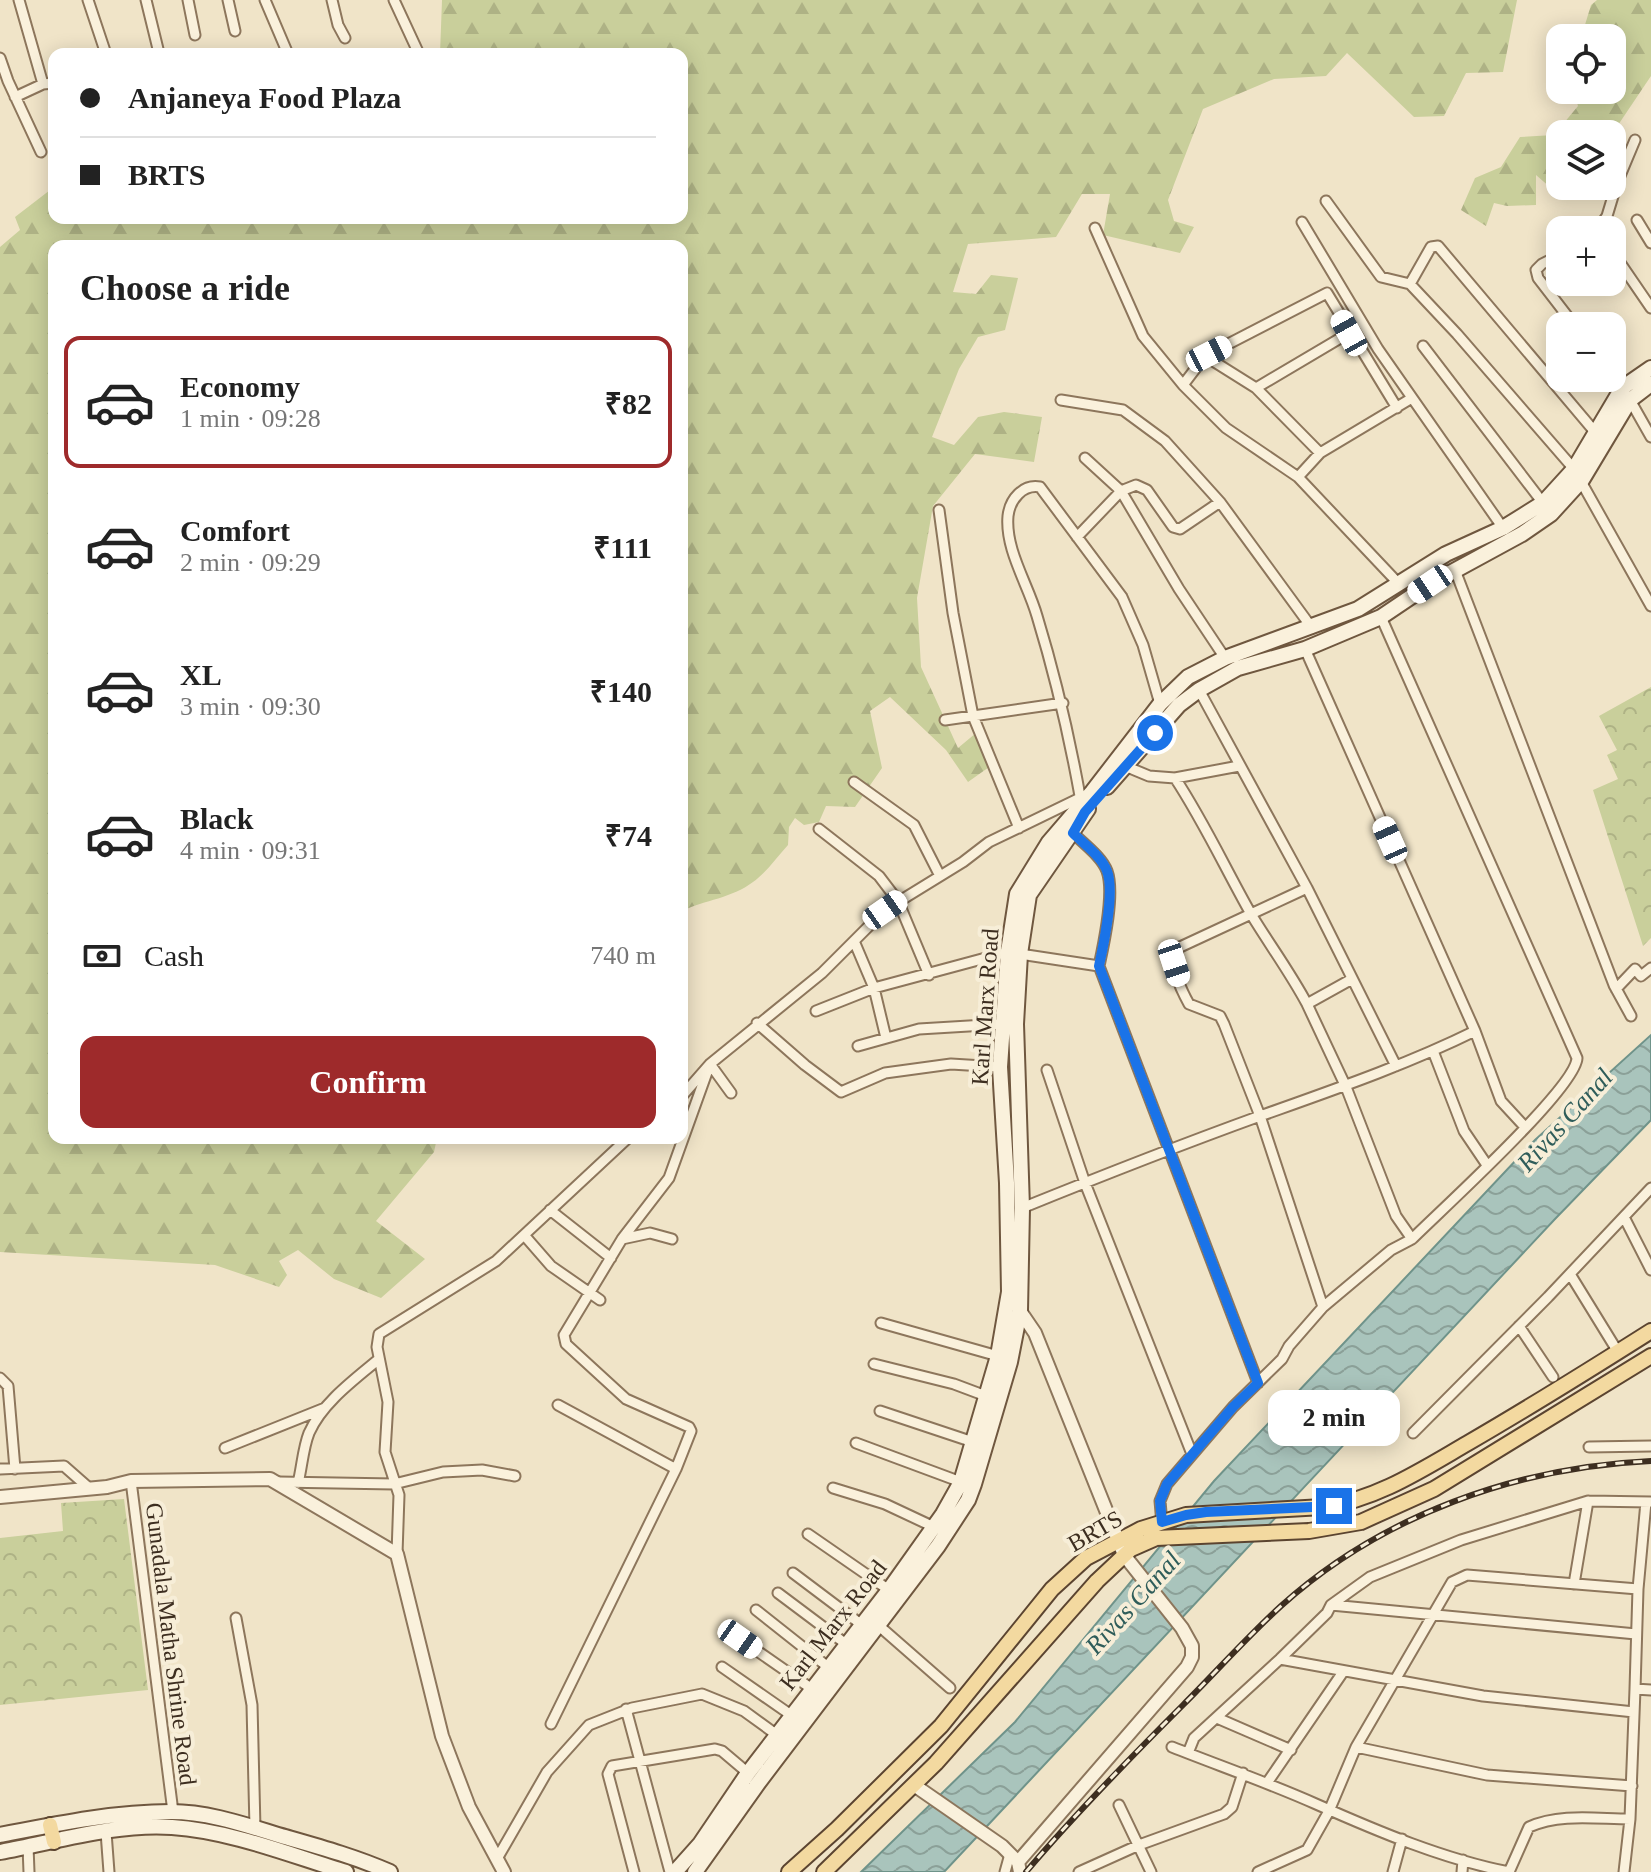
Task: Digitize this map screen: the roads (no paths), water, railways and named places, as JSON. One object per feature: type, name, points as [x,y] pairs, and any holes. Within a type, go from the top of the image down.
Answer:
[{"type":"main road","name":"Karl Marx Road","points":[[695,1872],[759,1782],[938,1546],[968,1500],[1010,1362],[1020,1311],[1022,1208],[1014,953],[1017,894],[1049,842],[1093,792],[1160,704],[1188,677],[1225,658],[1358,609],[1446,554],[1503,528],[1543,503],[1578,475],[1595,432],[1651,368]]},
{"type":"main road","name":"Karl Marx Road","points":[[673,1872],[700,1844],[791,1715],[889,1590],[934,1527],[961,1482],[998,1356],[1009,1292],[1000,1067],[1002,1024],[1014,953],[1029,895],[1073,833],[1093,792],[1125,766],[1179,705],[1199,690],[1238,668],[1305,649],[1381,617],[1551,514],[1626,394],[1651,384]]},
{"type":"main road","name":"BRTS","points":[[824,1872],[957,1741],[1097,1581],[1139,1544],[1186,1515],[1344,1504],[1401,1481],[1505,1422],[1651,1331]]},
{"type":"main road","name":"BRTS","points":[[1164,1530],[1291,1532],[1361,1522],[1411,1501],[1458,1475],[1651,1356]]},
{"type":"main road","name":"BRTS","points":[[789,1872],[941,1726],[1059,1581],[1086,1558],[1125,1554]]},
{"type":"main road","points":[[0,1835],[105,1817],[173,1812],[205,1815],[365,1861],[390,1872]]},
{"type":"main road","points":[[50,1825],[54,1842]]},
{"type":"main road","points":[[0,1852],[106,1832],[172,1827],[241,1840],[346,1872]]},
{"type":"street","points":[[19,0],[48,80]]},
{"type":"street","points":[[88,0],[104,48]]},
{"type":"street","points":[[146,0],[158,48]]},
{"type":"street","points":[[188,0],[195,35]]},
{"type":"street","points":[[228,0],[235,31]]},
{"type":"street","points":[[265,0],[285,48]]},
{"type":"street","points":[[332,0],[338,25],[345,38]]},
{"type":"street","points":[[394,0],[416,48]]},
{"type":"street","points":[[1,63],[41,152]]},
{"type":"street","points":[[15,97],[48,83]]},
{"type":"street","points":[[1607,216],[1635,140]]},
{"type":"street","points":[[1326,201],[1381,277],[1410,284],[1578,475],[1651,606]]},
{"type":"street","points":[[1637,220],[1651,243]]},
{"type":"street","points":[[1302,222],[1378,349],[1503,528]]},
{"type":"street","points":[[1095,228],[1143,336],[1183,385],[1226,428],[1298,477],[1399,584]]},
{"type":"street","points":[[1410,284],[1431,247],[1438,246],[1595,432]]},
{"type":"street","points":[[1546,262],[1536,270],[1546,288]]},
{"type":"street","points":[[1626,271],[1651,308]]},
{"type":"street","points":[[1183,385],[1205,356],[1327,293],[1397,408]]},
{"type":"street","points":[[1552,296],[1564,312]]},
{"type":"street","points":[[1256,388],[1349,333]]},
{"type":"street","points":[[1423,346],[1543,503]]},
{"type":"street","points":[[1205,356],[1256,388],[1320,453]]},
{"type":"street","points":[[1626,394],[1651,437]]},
{"type":"street","points":[[1298,477],[1320,453],[1412,398]]},
{"type":"street","points":[[1061,400],[1123,410],[1165,441],[1220,502],[1312,628]]},
{"type":"street","points":[[1085,458],[1121,491],[1179,589],[1225,658]]},
{"type":"street","points":[[1077,537],[1121,491],[1136,485],[1142,486],[1173,527],[1180,529],[1220,502]]},
{"type":"street","points":[[688,1089],[710,1064],[757,1023],[822,973],[885,910],[989,842],[1093,792],[1036,611],[1018,569],[1007,518],[1011,501],[1024,489],[1040,487],[1122,597],[1143,645],[1160,704]]},
{"type":"street","points":[[939,510],[953,613],[973,716],[1019,828]]},
{"type":"street","points":[[1455,570],[1616,989],[1631,1016]]},
{"type":"street","points":[[1164,1530],[1160,1501],[1167,1484],[1282,1359],[1289,1346],[1323,1307],[1391,1250],[1412,1239],[1525,1127],[1576,1069],[1577,1058],[1381,617]]},
{"type":"street","points":[[1305,649],[1475,1031],[1501,1101],[1525,1127]]},
{"type":"street","points":[[1199,690],[1307,888],[1396,1066]]},
{"type":"street","points":[[945,720],[1063,703]]},
{"type":"street","points":[[1125,766],[1149,776],[1175,778],[1239,766]]},
{"type":"street","points":[[1175,778],[1217,846],[1251,914],[1289,970],[1307,1004],[1346,1087],[1396,1216],[1412,1239]]},
{"type":"street","points":[[854,782],[914,825],[940,876]]},
{"type":"street","points":[[819,829],[879,876],[898,901],[929,975]]},
{"type":"street","points":[[1073,833],[1108,873],[1108,921],[1099,966],[1258,1383]]},
{"type":"street","points":[[1307,888],[1180,947],[1174,963],[1189,1004],[1220,1016],[1260,1116],[1323,1307]]},
{"type":"street","points":[[854,941],[874,988],[886,1038]]},
{"type":"street","points":[[816,1011],[874,988],[1014,953],[1099,966]]},
{"type":"street","points":[[1616,989],[1635,969],[1641,976],[1651,968]]},
{"type":"street","points":[[1307,1004],[1352,979]]},
{"type":"street","points":[[757,1023],[841,1092],[885,1073],[951,1064],[1000,1067]]},
{"type":"street","points":[[858,1046],[919,1029],[1002,1024]]},
{"type":"street","points":[[1022,1208],[1170,1149],[1346,1087],[1475,1031]]},
{"type":"street","points":[[1433,1051],[1464,1131],[1487,1165]]},
{"type":"street","points":[[710,1064],[731,1093]]},
{"type":"street","points":[[688,1125],[710,1064]]},
{"type":"street","points":[[1047,1070],[1085,1183],[1192,1454]]},
{"type":"street","points":[[504,1872],[469,1807],[442,1736],[397,1554],[399,1495],[385,1452],[388,1402],[377,1347],[379,1334],[496,1261],[622,1144]]},
{"type":"street","points":[[551,1724],[690,1436],[689,1427],[626,1399],[563,1340],[588,1292],[622,1239],[669,1178],[681,1144]]},
{"type":"street","points":[[1413,1433],[1651,1188]]},
{"type":"street","points":[[550,1210],[611,1258]]},
{"type":"street","points":[[1624,1217],[1651,1270]]},
{"type":"street","points":[[622,1239],[650,1233],[672,1239]]},
{"type":"street","points":[[524,1235],[551,1266],[600,1300]]},
{"type":"street","points":[[1570,1274],[1618,1352]]},
{"type":"street","points":[[1005,1872],[1012,1859],[1187,1667],[1192,1657],[1192,1646],[1182,1628],[1125,1554],[1035,1333],[1020,1311]]},
{"type":"street","points":[[881,1323],[998,1356]]},
{"type":"street","points":[[1519,1326],[1553,1377]]},
{"type":"street","points":[[298,1483],[309,1434],[328,1406],[379,1359]]},
{"type":"street","points":[[874,1364],[954,1384],[986,1396]]},
{"type":"street","points":[[0,1378],[8,1386],[15,1469]]},
{"type":"street","points":[[558,1405],[676,1469]]},
{"type":"street","points":[[225,1448],[328,1406]]},
{"type":"street","points":[[880,1411],[973,1442]]},
{"type":"street","points":[[856,1443],[961,1482]]},
{"type":"street","points":[[1589,1447],[1651,1446]]},
{"type":"street","points":[[0,1469],[64,1466],[89,1488]]},
{"type":"street","points":[[279,1482],[394,1484],[443,1472],[482,1470],[515,1476]]},
{"type":"street","points":[[0,1497],[131,1481],[270,1479],[397,1554]]},
{"type":"street","name":"Gunadala Matha Shrine Road","points":[[131,1481],[173,1812]]},
{"type":"street","points":[[833,1488],[885,1504],[934,1527]]},
{"type":"street","points":[[1574,1584],[1588,1501]]},
{"type":"street","points":[[1188,1753],[1194,1738],[1280,1659],[1327,1613],[1331,1605],[1370,1577],[1461,1540],[1588,1501],[1648,1502],[1638,1589],[1632,1786],[1624,1872]]},
{"type":"street","points":[[808,1534],[889,1590]]},
{"type":"street","points":[[793,1573],[862,1625]]},
{"type":"street","points":[[1258,1872],[1307,1850],[1329,1811],[1356,1747],[1452,1582],[1467,1575],[1638,1589]]},
{"type":"street","points":[[778,1593],[846,1644]]},
{"type":"street","points":[[1331,1605],[1636,1634]]},
{"type":"street","points":[[756,1610],[828,1667]]},
{"type":"street","points":[[236,1618],[252,1705],[255,1828]]},
{"type":"street","points":[[878,1625],[950,1688]]},
{"type":"street","points":[[740,1639],[812,1689]]},
{"type":"street","points":[[1280,1659],[1483,1696],[1634,1712]]},
{"type":"street","points":[[722,1667],[791,1715]]},
{"type":"street","points":[[1267,1783],[1343,1672]]},
{"type":"street","points":[[1635,1689],[1651,1690]]},
{"type":"street","points":[[498,1857],[547,1772],[589,1725],[626,1709],[702,1694],[744,1711],[777,1735]]},
{"type":"street","points":[[626,1709],[673,1872]]},
{"type":"street","points":[[1217,1718],[1291,1750]]},
{"type":"street","points":[[1172,1747],[1402,1839],[1476,1866],[1509,1872],[1529,1827],[1540,1822],[1552,1818],[1630,1819]]},
{"type":"street","points":[[1356,1747],[1487,1775],[1632,1786]]},
{"type":"street","points":[[634,1872],[608,1774],[612,1766],[715,1749],[722,1751],[748,1773]]},
{"type":"street","points":[[1079,1872],[1139,1845],[1224,1814],[1232,1807],[1243,1773]]},
{"type":"street","points":[[914,1785],[1012,1859]]},
{"type":"street","points":[[1119,1805],[1151,1872]]},
{"type":"street","points":[[106,1832],[109,1872]]},
{"type":"street","points":[[1393,1872],[1402,1839]]},
{"type":"street","points":[[28,1846],[29,1872]]},
{"type":"street","points":[[1462,1872],[1463,1860]]},
{"type":"water","name":"Rivas Canal","points":[[1651,1035],[1651,1120],[944,1872],[861,1872],[1015,1722],[1214,1481],[1535,1140]]},
{"type":"railway","points":[[1026,1872],[1103,1787],[1268,1618],[1320,1574],[1407,1522],[1454,1502],[1551,1473],[1651,1461]]}]
